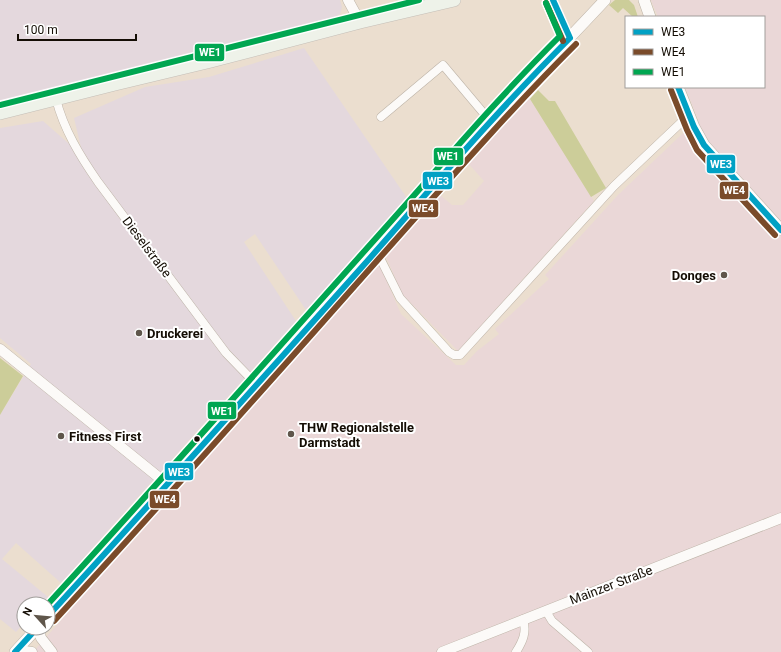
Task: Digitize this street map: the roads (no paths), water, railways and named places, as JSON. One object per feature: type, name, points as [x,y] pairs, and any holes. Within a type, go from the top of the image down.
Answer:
[{"type":"main road","points":[[0,113],[360,22],[454,0]]},
{"type":"main road","points":[[56,607],[136,520],[166,484],[545,62],[570,38],[605,0]]},
{"type":"main road","points":[[644,0],[650,16]]},
{"type":"main road","points":[[678,88],[688,115],[697,134],[709,151],[781,230]]},
{"type":"main road","points":[[16,651],[30,636]]},
{"type":"street","points":[[348,0],[360,22]]},
{"type":"street","points":[[381,117],[443,65],[491,122]]},
{"type":"street","name":"Dieselstraße","points":[[56,99],[64,125],[80,156],[93,176],[226,353],[256,384]]},
{"type":"street","points":[[374,252],[382,260],[400,298],[449,352],[454,355],[460,355],[614,186],[688,115]]},
{"type":"street","points":[[0,348],[166,484]]},
{"type":"street","name":"Mainzer Straße","points":[[442,652],[781,518]]},
{"type":"street","points":[[546,610],[552,621],[588,652]]},
{"type":"street","points":[[516,652],[524,639],[525,632],[523,619]]},
{"type":"street","points":[[40,636],[52,652]]},
{"type":"street","points":[[16,651],[32,652]]},
{"type":"place","name":"Donges","points":[[724,275]]},
{"type":"place","name":"Druckerei","points":[[139,333]]},
{"type":"place","name":"THW Regionalstelle Darmstadt","points":[[291,434]]},
{"type":"place","name":"Fitness First","points":[[61,436]]}]
